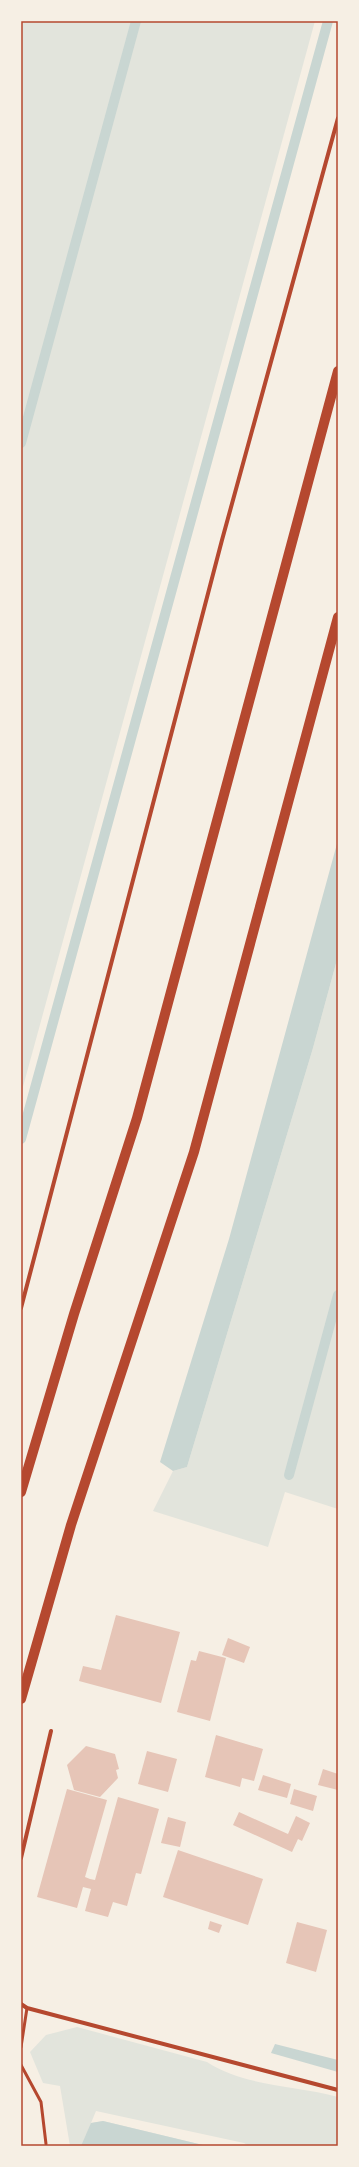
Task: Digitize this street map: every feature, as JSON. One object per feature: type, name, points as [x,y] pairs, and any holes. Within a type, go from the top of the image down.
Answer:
[{"type":"main road","points":[[21,1492],[74,1314],[137,1118],[338,371]]},
{"type":"main road","points":[[21,1699],[71,1525],[194,1152],[338,617]]},
{"type":"street","points":[[21,1308],[220,548],[338,118]]},
{"type":"street","points":[[21,1858],[52,1731]]},
{"type":"street","points":[[21,2004],[27,2008],[338,2090]]},
{"type":"lane","points":[[21,2047],[27,2008]]},
{"type":"lane","points":[[21,2065],[41,2102],[46,2144]]},
{"type":"shaded area","points":[[21,21],[315,21],[21,1094]]},
{"type":"shaded area","points":[[338,840],[338,956],[313,1048],[187,1467],[173,1471],[160,1462],[229,1239]]},
{"type":"shaded area","points":[[338,956],[338,1509],[285,1492],[268,1547],[153,1511],[173,1471],[187,1467],[313,1048]]},
{"type":"shaded area","points":[[77,2027],[207,2062],[222,2070],[254,2081],[338,2097],[338,2146],[249,2146],[244,2143],[96,2111],[91,2123],[103,2121],[207,2146],[70,2146],[60,2086],[43,2083],[30,2052],[46,2035]]},
{"type":"shaded area","points":[[275,2044],[338,2060],[338,2072],[271,2053]]},
{"type":"shaded area","points":[[103,2121],[207,2146],[81,2146],[91,2123]]},
{"type":"building","points":[[116,1615],[180,1632],[161,1703],[79,1681],[83,1666],[101,1670]]},
{"type":"building","points":[[228,1638],[250,1647],[244,1663],[222,1655]]},
{"type":"building","points":[[199,1651],[226,1658],[210,1721],[177,1712],[191,1660],[196,1661]]},
{"type":"building","points":[[216,1735],[263,1749],[254,1781],[242,1778],[240,1787],[205,1777]]},
{"type":"building","points":[[86,1746],[115,1754],[119,1769],[116,1770],[118,1778],[100,1797],[74,1790],[67,1765]]},
{"type":"building","points":[[147,1751],[177,1759],[168,1792],[138,1784]]},
{"type":"building","points":[[323,1769],[338,1774],[338,1790],[318,1785]]},
{"type":"building","points":[[263,1775],[291,1784],[287,1798],[258,1790]]},
{"type":"building","points":[[67,1789],[107,1800],[85,1877],[90,1879],[95,1880],[118,1797],[159,1809],[141,1874],[136,1873],[127,1906],[113,1902],[108,1917],[85,1911],[91,1889],[83,1887],[77,1908],[37,1897]]},
{"type":"building","points":[[294,1789],[317,1796],[313,1811],[290,1804]]},
{"type":"building","points":[[239,1812],[288,1834],[296,1816],[310,1823],[302,1841],[298,1839],[292,1852],[233,1825]]},
{"type":"building","points":[[168,1817],[186,1822],[180,1847],[161,1843]]},
{"type":"building","points":[[178,1850],[263,1879],[248,1925],[163,1897]]},
{"type":"building","points":[[210,1921],[222,1925],[219,1933],[208,1929]]},
{"type":"building","points":[[297,1922],[327,1930],[316,1972],[286,1963]]},
{"type":"waterway","points":[[21,443],[136,21]]},
{"type":"waterway","points":[[21,1139],[328,21]]},
{"type":"waterway","points":[[289,1475],[338,1295]]}]
